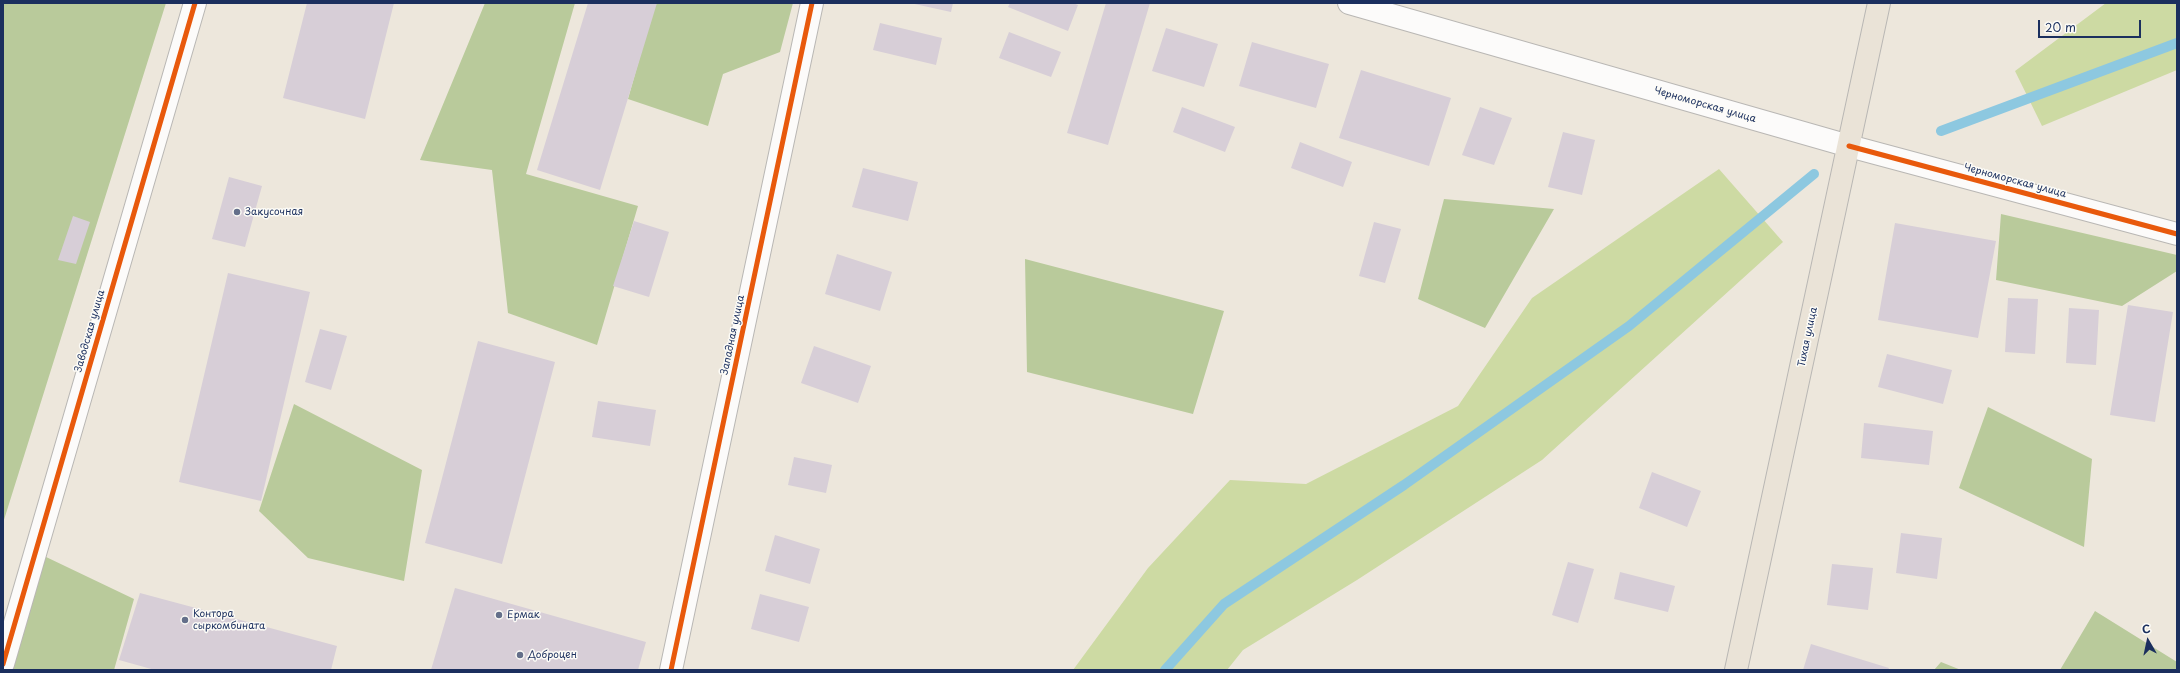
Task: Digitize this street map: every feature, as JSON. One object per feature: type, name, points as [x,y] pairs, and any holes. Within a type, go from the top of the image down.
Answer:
[{"type":"main road","name":"Тихая улица","points":[[1736,670],[1879,3]]},
{"type":"street","name":"Заводская улица","points":[[3,664],[194,3]]},
{"type":"street","name":"Западная улица","points":[[671,670],[812,3]]},
{"type":"street","name":"Черноморская улица","points":[[1349,3],[1849,146],[2177,234]]},
{"type":"green space","points":[[3,3],[166,3],[3,523]]},
{"type":"green space","points":[[485,3],[575,3],[526,174],[638,206],[597,345],[508,313],[492,170],[420,160]]},
{"type":"green space","points":[[655,3],[793,3],[780,52],[723,74],[708,126],[628,99]]},
{"type":"green space","points":[[2106,3],[2177,3],[2177,70],[2042,126],[2015,71]]},
{"type":"green space","points":[[1719,169],[1783,242],[1542,460],[1357,580],[1243,650],[1227,670],[1073,670],[1148,568],[1230,480],[1306,484],[1458,406],[1532,298]]},
{"type":"green space","points":[[1444,199],[1554,209],[1485,328],[1418,299]]},
{"type":"green space","points":[[2001,214],[2177,255],[2177,271],[2122,306],[1996,280]]},
{"type":"green space","points":[[1025,259],[1224,311],[1193,414],[1027,372]]},
{"type":"green space","points":[[294,404],[422,470],[404,581],[308,558],[259,511]]},
{"type":"green space","points":[[1988,407],[2092,459],[2084,547],[1959,488]]},
{"type":"green space","points":[[44,556],[134,599],[114,670],[13,670]]},
{"type":"green space","points":[[2095,611],[2177,662],[2177,670],[2060,670]]},
{"type":"green space","points":[[1941,662],[1961,670],[1934,670]]},
{"type":"building","points":[[307,3],[394,3],[365,119],[283,98]]},
{"type":"building","points":[[588,3],[657,3],[600,190],[537,170]]},
{"type":"building","points":[[910,3],[953,3],[951,12]]},
{"type":"building","points":[[1010,3],[1073,3],[1078,5],[1068,31],[1008,7]]},
{"type":"building","points":[[1106,3],[1150,3],[1108,145],[1067,133]]},
{"type":"building","points":[[880,23],[942,38],[936,65],[873,50]]},
{"type":"building","points":[[1166,28],[1218,44],[1204,87],[1152,71]]},
{"type":"building","points":[[1009,32],[1061,52],[1051,77],[999,58]]},
{"type":"building","points":[[1252,42],[1329,64],[1316,108],[1239,86]]},
{"type":"building","points":[[1361,70],[1451,98],[1429,166],[1339,138]]},
{"type":"building","points":[[1182,107],[1235,127],[1225,152],[1173,132]]},
{"type":"building","points":[[1480,107],[1512,118],[1494,165],[1462,155]]},
{"type":"building","points":[[1563,132],[1595,140],[1582,195],[1548,187]]},
{"type":"building","points":[[1300,142],[1352,162],[1343,187],[1291,168]]},
{"type":"building","points":[[863,168],[918,182],[908,221],[852,207]]},
{"type":"building","name":"Закусочная","points":[[229,177],[262,186],[245,247],[212,239]]},
{"type":"building","points":[[73,216],[90,222],[76,264],[58,260]]},
{"type":"building","points":[[634,221],[669,232],[649,297],[613,286]]},
{"type":"building","points":[[1374,222],[1401,229],[1385,283],[1359,276]]},
{"type":"building","points":[[1895,223],[1996,241],[1978,338],[1878,320]]},
{"type":"building","points":[[837,254],[892,272],[880,311],[825,294]]},
{"type":"building","points":[[228,273],[310,292],[261,501],[179,482]]},
{"type":"building","points":[[2008,298],[2038,299],[2035,354],[2005,352]]},
{"type":"building","points":[[2128,305],[2173,312],[2155,422],[2110,415]]},
{"type":"building","points":[[2069,308],[2099,310],[2096,365],[2066,363]]},
{"type":"building","points":[[320,329],[347,336],[331,390],[305,382]]},
{"type":"building","points":[[478,341],[555,362],[502,564],[425,543]]},
{"type":"building","points":[[814,346],[871,366],[858,403],[801,383]]},
{"type":"building","points":[[1887,354],[1952,370],[1943,404],[1878,387]]},
{"type":"building","points":[[598,401],[656,410],[650,446],[592,437]]},
{"type":"building","points":[[1864,423],[1933,431],[1929,465],[1861,458]]},
{"type":"building","points":[[794,457],[832,465],[826,493],[788,485]]},
{"type":"building","points":[[1652,472],[1701,491],[1687,527],[1639,508]]},
{"type":"building","points":[[1901,533],[1942,538],[1937,579],[1896,573]]},
{"type":"building","points":[[775,535],[820,549],[810,584],[765,571]]},
{"type":"building","points":[[1568,562],[1594,569],[1578,623],[1552,615]]},
{"type":"building","points":[[1832,564],[1873,568],[1868,610],[1827,605]]},
{"type":"building","points":[[1620,572],[1675,586],[1668,612],[1614,599]]},
{"type":"building","name":"Ермак","points":[[455,588],[646,642],[638,670],[431,670]]},
{"type":"building","name":"Контора сыркомбината","points":[[140,593],[337,646],[331,670],[155,670],[119,660]]},
{"type":"building","points":[[760,594],[809,607],[799,642],[751,629]]},
{"type":"building","points":[[1811,644],[1889,668],[1888,670],[1803,670]]},
{"type":"waterway","points":[[1941,131],[2177,43]]},
{"type":"waterway","points":[[1165,670],[1224,604],[1404,485],[1629,326],[1814,174]]},
{"type":"cycle path","points":[[3,664],[195,3]]},
{"type":"cycle path","points":[[671,670],[812,3]]},
{"type":"cycle path","points":[[1849,146],[2177,234]]},
{"type":"place","name":"Закусочная","points":[[237,212]]},
{"type":"place","name":"Ермак","points":[[499,615]]},
{"type":"place","name":"Контора сыркомбината","points":[[185,620]]},
{"type":"place","name":"Доброцен","points":[[520,655]]}]
